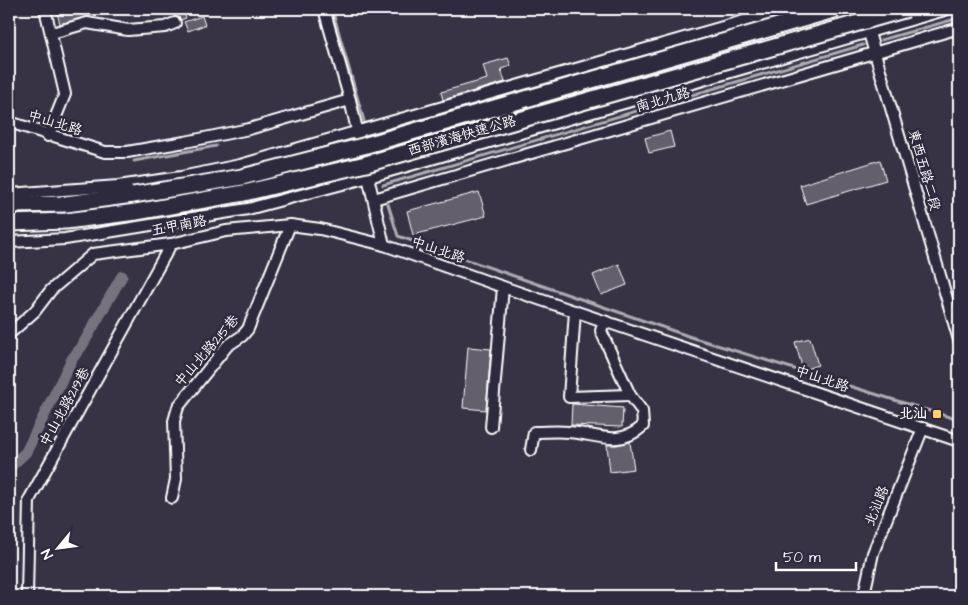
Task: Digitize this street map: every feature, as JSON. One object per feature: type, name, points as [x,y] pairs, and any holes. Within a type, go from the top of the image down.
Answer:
[{"type":"highway","name":"西部濱海快速公路","points":[[9,205],[66,204],[242,177],[363,146],[837,9]]},
{"type":"highway","name":"西部濱海快速公路","points":[[9,223],[66,221],[136,212],[244,194],[366,164],[907,9]]},
{"type":"street","points":[[45,9],[65,94],[48,136]]},
{"type":"street","points":[[324,9],[350,100],[384,245]]},
{"type":"street","points":[[9,194],[118,186],[181,177],[240,165],[786,9]]},
{"type":"street","name":"東西五路二段","points":[[862,9],[959,340]]},
{"type":"street","points":[[9,242],[65,239],[248,209],[369,178],[948,9]]},
{"type":"street","points":[[52,33],[87,24],[128,30],[164,28],[175,22]]},
{"type":"street","name":"南北九路","points":[[374,199],[959,28]]},
{"type":"street","name":"中山北路","points":[[9,122],[48,136],[106,152],[127,152],[249,129],[350,100]]},
{"type":"street","name":"五甲南路","points":[[9,334],[35,311],[51,290],[93,254],[171,244],[226,231],[290,226],[320,229],[384,245]]},
{"type":"street","name":"中山北路215巷","points":[[172,498],[176,479],[174,421],[178,407],[227,346],[242,336],[248,329],[290,226]]},
{"type":"street","name":"中山北路219巷","points":[[27,596],[29,500],[171,244]]},
{"type":"street","name":"中山北路","points":[[384,245],[959,441]]},
{"type":"street","points":[[491,427],[503,287]]},
{"type":"street","points":[[574,311],[568,397],[630,395]]},
{"type":"street","points":[[530,450],[534,432],[570,432],[617,440],[635,433],[642,426],[642,412],[630,395],[601,331],[604,321]]},
{"type":"street","name":"北汕路","points":[[866,596],[865,590],[873,553],[923,428]]},
{"type":"building","points":[[56,9],[106,9],[106,11],[60,24]]},
{"type":"building","points":[[171,9],[183,9],[186,18],[181,20],[179,17],[174,16]]},
{"type":"building","points":[[202,16],[205,25],[188,31],[184,22]]},
{"type":"building","points":[[508,58],[511,66],[501,69],[505,82],[443,100],[441,92],[487,79],[483,65]]},
{"type":"building","points":[[670,131],[674,147],[649,153],[645,138]]},
{"type":"building","points":[[880,160],[886,180],[806,204],[800,185]]},
{"type":"building","points":[[479,192],[486,216],[413,235],[407,211]]},
{"type":"building","points":[[619,264],[627,285],[601,295],[593,275]]},
{"type":"building","points":[[810,338],[818,365],[803,370],[795,342]]},
{"type":"building","points":[[468,347],[491,349],[486,410],[463,408]]},
{"type":"building","points":[[572,404],[623,408],[622,427],[571,425]]},
{"type":"building","points":[[630,442],[634,469],[610,472],[607,445]]},
{"type":"waterway","points":[[332,9],[364,121]]},
{"type":"waterway","points":[[881,40],[959,18]]},
{"type":"waterway","points":[[383,185],[863,45]]},
{"type":"waterway","points":[[134,161],[216,146]]},
{"type":"waterway","points":[[388,204],[398,236],[691,337],[959,420]]},
{"type":"waterway","points":[[9,468],[26,452],[72,359],[82,346],[122,276]]},
{"type":"place","name":"北汕","points":[[937,414]]}]
